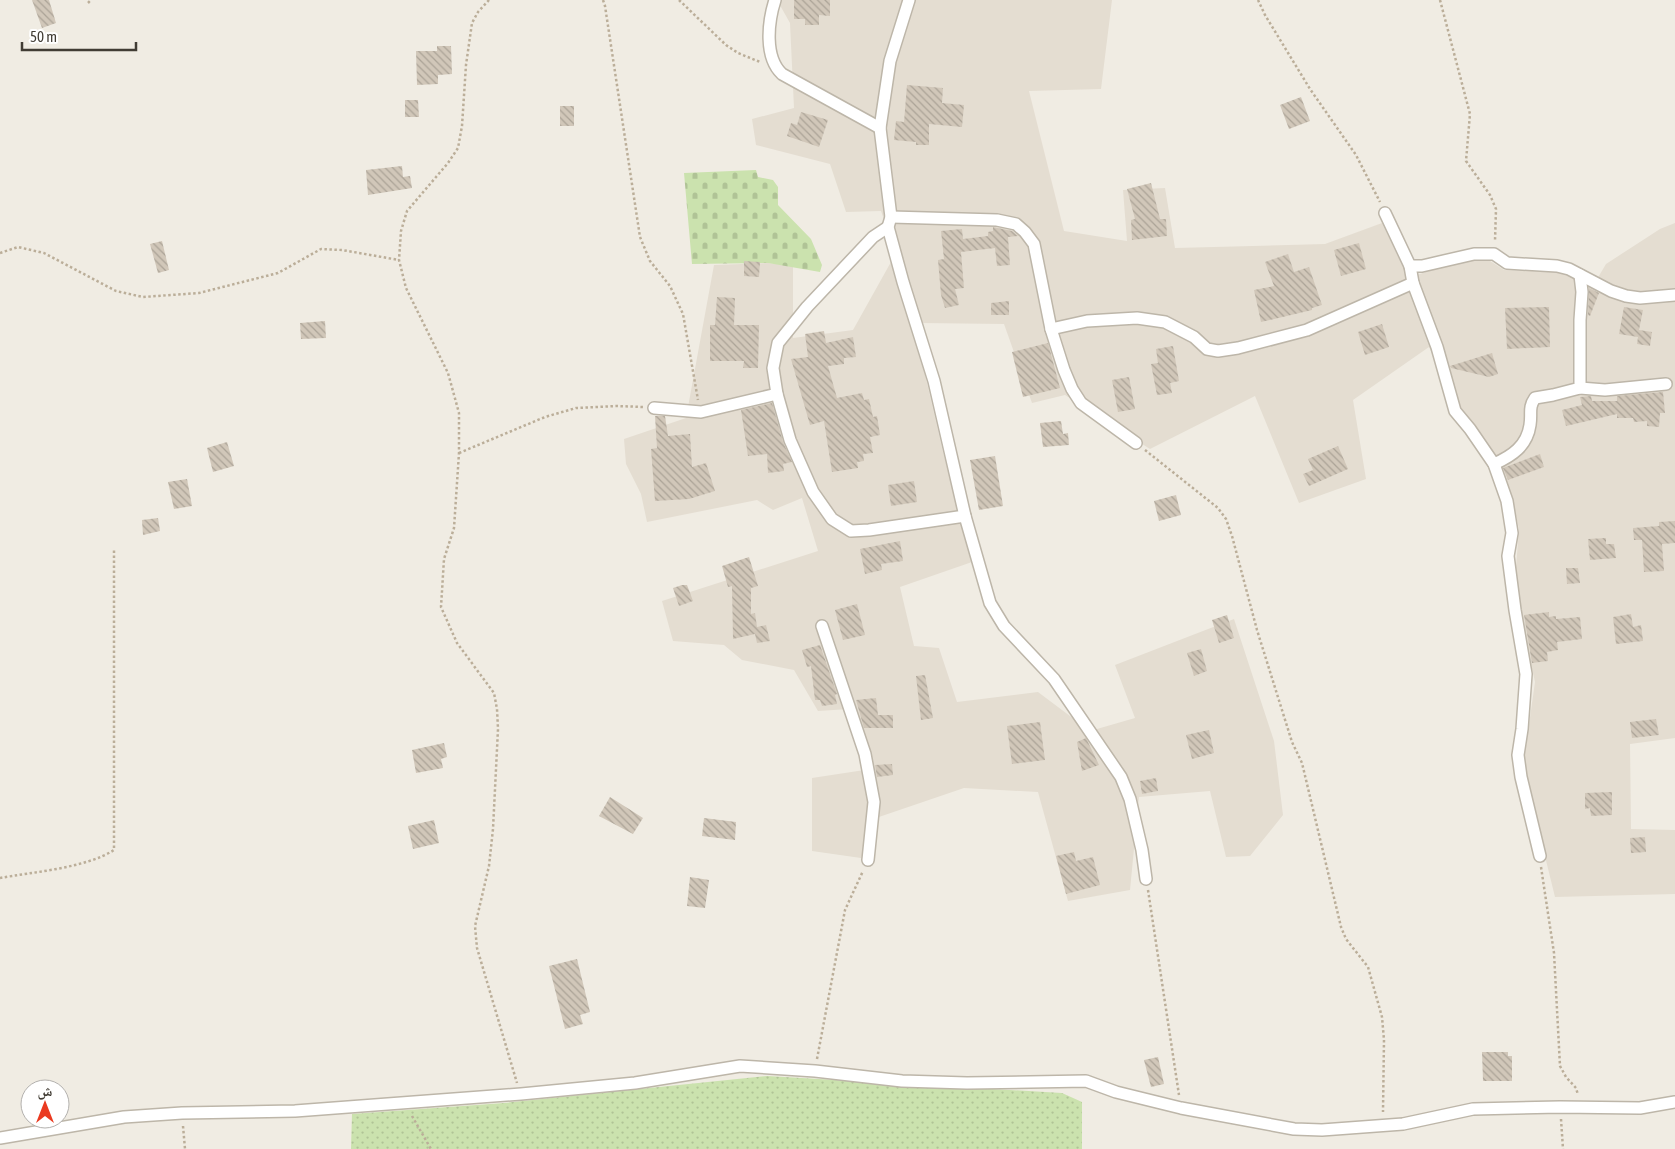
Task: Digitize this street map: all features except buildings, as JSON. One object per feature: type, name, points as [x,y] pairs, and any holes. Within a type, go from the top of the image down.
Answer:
[{"type":"street","points":[[775,0],[769,30],[770,46],[775,67],[782,74],[880,128]]},
{"type":"street","points":[[909,0],[890,61],[880,128],[890,222],[903,282],[934,381],[965,516],[990,603],[1004,626],[1054,679],[1121,778],[1130,799],[1142,850],[1146,879]]},
{"type":"street","points":[[1385,213],[1410,266],[1413,283],[1437,347],[1455,412],[1470,429],[1494,464],[1507,501],[1512,533],[1508,556],[1526,674],[1518,755],[1521,777],[1540,856]]},
{"type":"street","points":[[965,516],[851,531],[832,519],[813,492],[790,440],[777,394],[773,368],[778,343],[807,307],[873,237],[890,222],[997,220],[1016,224],[1034,244],[1051,329],[1064,370],[1081,403],[1136,443]]},
{"type":"street","points":[[1410,266],[1422,266],[1474,254],[1494,254],[1507,262],[1557,266],[1569,269],[1626,296],[1640,298],[1675,295]]},
{"type":"street","points":[[1580,275],[1582,292],[1580,388]]},
{"type":"street","points":[[1051,329],[1087,321],[1137,318],[1165,322],[1194,337],[1207,349],[1218,351],[1238,348],[1307,330],[1413,283]]},
{"type":"street","points":[[1494,464],[1517,451],[1526,442],[1530,424],[1530,405],[1535,398],[1580,388],[1605,390],[1666,384]]},
{"type":"street","points":[[654,408],[701,412],[777,394]]},
{"type":"street","points":[[822,626],[865,754],[874,802],[868,860]]},
{"type":"street","points":[[0,1138],[124,1117],[182,1112],[295,1111],[520,1094],[635,1083],[740,1066],[815,1071],[911,1081],[967,1083],[1086,1081],[1116,1092],[1182,1108],[1294,1129],[1322,1130],[1403,1124],[1473,1109],[1640,1108],[1675,1102]]},
{"type":"path","points":[[489,0],[478,12],[472,24],[466,65],[462,126],[458,148],[448,163],[407,211],[401,231],[399,260],[406,288],[448,373],[454,389],[459,413],[454,528],[444,558],[441,607],[457,643],[494,693],[497,710],[498,729],[493,829],[489,866],[475,926],[477,948],[520,1094]]},
{"type":"path","points":[[603,0],[640,237],[650,260],[670,286],[683,314],[701,412]]},
{"type":"path","points":[[679,0],[738,54],[775,67]]},
{"type":"path","points":[[1258,0],[1310,89],[1356,155],[1385,213]]},
{"type":"path","points":[[1440,0],[1470,114],[1466,161],[1490,195],[1496,209],[1494,254]]},
{"type":"path","points":[[0,253],[18,247],[44,254],[116,291],[143,297],[199,293],[278,273],[321,249],[342,250],[399,260]]},
{"type":"path","points":[[458,453],[545,418],[576,408],[617,406],[654,408]]},
{"type":"path","points":[[1136,443],[1218,508],[1226,519],[1257,630],[1292,742],[1302,763],[1340,927],[1346,939],[1368,967],[1382,1017],[1384,1040],[1383,1126]]},
{"type":"path","points":[[0,878],[75,865],[106,855],[114,850],[114,549]]},
{"type":"path","points":[[1540,856],[1554,953],[1560,1066],[1566,1077],[1576,1088],[1582,1108]]},
{"type":"path","points":[[815,1071],[845,910],[868,860]]},
{"type":"path","points":[[1146,879],[1182,1108]]},
{"type":"path","points":[[407,1102],[412,1116],[431,1149]]},
{"type":"path","points":[[1560,1107],[1563,1149]]},
{"type":"path","points":[[182,1112],[185,1149]]},
{"type":"shaded area","points":[[777,0],[1112,0],[1101,89],[1029,91],[1064,231],[1127,241],[1123,190],[1165,188],[1175,248],[1325,244],[1382,223],[1405,271],[1417,275],[1466,258],[1487,259],[1504,270],[1527,271],[1558,268],[1593,286],[1606,264],[1660,229],[1675,223],[1675,738],[1630,744],[1631,829],[1675,830],[1675,894],[1555,897],[1523,767],[1535,682],[1519,609],[1516,567],[1519,529],[1511,493],[1492,453],[1459,411],[1429,347],[1353,400],[1366,479],[1299,503],[1255,396],[1150,449],[1065,395],[1032,403],[1004,324],[920,323],[915,331],[943,452],[972,562],[900,587],[914,646],[939,648],[957,702],[1038,692],[1090,731],[1135,718],[1115,665],[1234,619],[1274,741],[1283,815],[1250,856],[1226,857],[1210,791],[1139,797],[1130,890],[1068,901],[1038,792],[964,788],[876,818],[861,858],[812,851],[812,778],[871,769],[849,709],[818,711],[794,670],[742,660],[724,645],[673,641],[662,601],[818,551],[802,498],[773,510],[757,500],[647,522],[641,494],[626,464],[624,439],[686,418],[714,265],[768,263],[793,266],[793,338],[853,330],[896,253],[881,211],[846,212],[830,164],[756,145],[752,119],[794,108],[790,23]]},
{"type":"green space","points":[[756,170],[758,177],[773,180],[778,187],[778,205],[811,239],[822,265],[820,272],[768,263],[692,264],[684,173]]},
{"type":"green space","points":[[767,1076],[1062,1093],[1082,1102],[1082,1149],[351,1149],[352,1114],[504,1103]]}]
